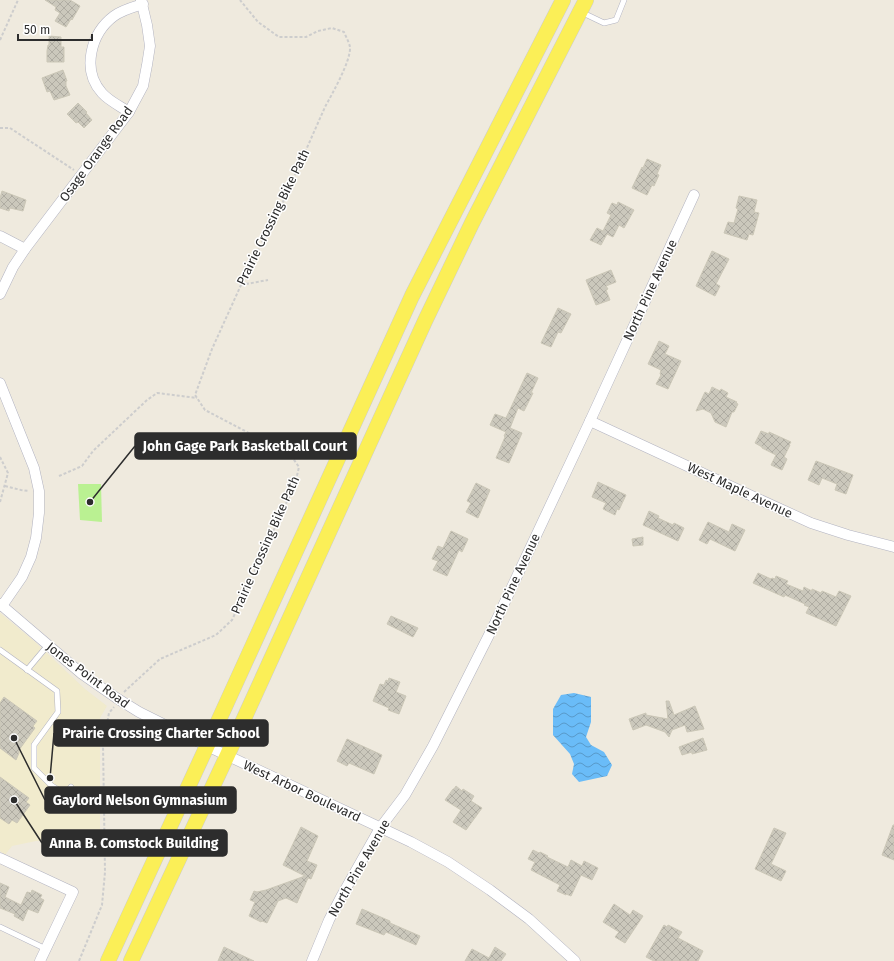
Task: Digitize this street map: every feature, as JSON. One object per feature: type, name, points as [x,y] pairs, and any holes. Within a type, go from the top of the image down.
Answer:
[{"type":"main road","points":[[108,961],[412,296],[563,0]]},
{"type":"main road","points":[[131,961],[227,756],[425,321],[472,223],[583,6]]},
{"type":"street","name":"Osage Orange Road","points":[[0,294],[13,267],[25,249],[129,112],[143,86],[150,46],[142,2]]},
{"type":"street","points":[[129,112],[102,93],[94,81],[90,55],[97,37],[106,24],[115,15],[142,2]]},
{"type":"street","name":"North Pine Avenue","points":[[312,961],[329,920],[341,897],[380,828],[404,795],[436,740],[495,622],[590,421],[694,195]]},
{"type":"street","points":[[0,236],[25,249]]},
{"type":"street","points":[[0,383],[34,468],[39,491],[39,513],[36,538],[31,557],[22,577],[1,605]]},
{"type":"street","name":"West Maple Avenue","points":[[590,421],[811,523],[848,535],[894,547]]},
{"type":"street","name":"Jones Point Road","points":[[1,605],[82,674],[118,699],[139,712],[227,756]]},
{"type":"street","name":"West Arbor Boulevard","points":[[227,756],[411,842],[448,862],[490,890],[529,919],[575,961]]},
{"type":"street","points":[[0,858],[73,892],[40,961]]},
{"type":"lane","points":[[583,6],[604,23],[616,20],[624,0]]},
{"type":"lane","points":[[27,670],[48,645]]},
{"type":"lane","points":[[0,650],[57,691],[58,712],[34,745],[34,768],[52,786],[65,794],[71,787]]},
{"type":"lane","points":[[0,927],[46,949]]},
{"type":"path","points":[[0,40],[18,0]]},
{"type":"path","name":"Prairie Crossing Bike Path","points":[[79,961],[102,905],[105,872],[103,744],[109,713],[126,690],[160,659],[216,635],[232,620],[295,484],[299,467],[292,457],[205,410],[195,395],[212,349],[241,285],[279,211],[325,107],[334,91],[348,59],[350,46],[344,32],[332,28],[318,31],[306,37],[280,37],[258,22],[240,0]]},
{"type":"path","points":[[0,128],[10,128],[81,175]]},
{"type":"path","points":[[241,285],[268,280]]},
{"type":"path","points":[[59,476],[82,466],[93,451],[147,400],[157,393],[197,398]]},
{"type":"path","points":[[0,457],[8,473],[0,502]]},
{"type":"path","points":[[5,486],[21,490],[39,491]]},
{"type":"shaded area","points":[[0,613],[34,641],[85,689],[107,706],[100,718],[100,837],[36,841],[12,846],[5,855],[0,851]]},
{"type":"green space","points":[[78,484],[101,484],[102,522],[80,520]]},
{"type":"water","points":[[574,693],[591,697],[591,722],[586,737],[591,745],[604,752],[612,765],[607,776],[579,782],[572,774],[574,764],[570,754],[553,735],[553,709],[561,695]]},
{"type":"building","points":[[45,0],[70,0],[80,6],[66,27],[55,21],[60,13],[55,10],[56,7]]},
{"type":"building","points":[[49,36],[61,37],[61,47],[64,47],[64,62],[47,62]]},
{"type":"building","points":[[63,70],[67,81],[66,86],[70,95],[54,100],[50,91],[47,92],[42,78]]},
{"type":"building","points":[[78,103],[87,112],[86,113],[92,120],[84,128],[78,122],[76,123],[67,114]]},
{"type":"building","points":[[647,159],[661,165],[657,174],[659,175],[654,186],[652,185],[647,195],[632,188]]},
{"type":"building","points":[[2,191],[26,200],[23,211],[10,208],[9,211],[0,208]]},
{"type":"building","points":[[739,196],[757,200],[754,212],[759,213],[753,235],[749,234],[747,240],[724,233],[728,222],[734,223],[738,209],[736,208]]},
{"type":"building","points":[[618,202],[634,210],[624,228],[619,225],[613,237],[607,234],[601,245],[590,240],[597,228],[603,231],[611,215],[607,213],[612,203],[617,205]]},
{"type":"building","points":[[712,251],[729,259],[716,284],[720,286],[715,296],[696,286]]},
{"type":"building","points":[[611,270],[616,282],[606,286],[610,300],[596,305],[586,280]]},
{"type":"building","points":[[558,308],[571,314],[561,333],[558,332],[551,347],[541,343]]},
{"type":"building","points":[[659,341],[669,346],[665,354],[681,361],[668,389],[656,384],[661,375],[661,370],[648,364]]},
{"type":"building","points":[[527,373],[538,378],[531,393],[533,393],[524,411],[518,408],[510,428],[522,433],[509,463],[496,458],[506,432],[490,425],[495,414],[506,418]]},
{"type":"building","points":[[712,387],[720,391],[721,389],[728,393],[726,397],[737,402],[736,403],[738,404],[734,412],[732,412],[726,427],[715,422],[711,413],[703,409],[696,411],[705,392],[709,394]]},
{"type":"building","points":[[761,431],[769,434],[769,432],[791,442],[784,457],[787,459],[782,470],[771,465],[776,455],[755,443]]},
{"type":"building","points":[[816,461],[853,475],[846,494],[835,490],[837,484],[822,478],[819,485],[808,480]]},
{"type":"building","points":[[598,482],[626,495],[615,515],[603,509],[606,503],[592,497]]},
{"type":"building","points":[[476,483],[490,490],[478,518],[466,512],[471,503],[467,501]]},
{"type":"building","points":[[649,511],[659,516],[658,518],[684,528],[678,541],[643,525]]},
{"type":"building","points":[[708,522],[729,532],[732,524],[745,530],[735,551],[710,539],[707,544],[699,540]]},
{"type":"building","points":[[451,531],[468,539],[462,552],[459,550],[447,576],[433,570],[438,561],[432,559],[438,546],[443,548]]},
{"type":"building","points":[[643,537],[643,545],[633,546],[632,539]]},
{"type":"building","points":[[758,573],[771,579],[775,579],[776,576],[788,581],[786,584],[803,591],[804,587],[821,593],[822,591],[836,597],[839,591],[851,596],[836,626],[806,613],[809,607],[804,605],[805,604],[785,595],[784,597],[753,583]]},
{"type":"building","points":[[391,616],[418,628],[413,637],[387,624]]},
{"type":"building","points":[[389,678],[400,682],[396,692],[406,696],[399,714],[388,710],[389,708],[373,701],[380,684],[384,685],[386,680],[388,681]]},
{"type":"building","points":[[4,697],[37,721],[33,726],[35,728],[19,750],[16,760],[0,748],[0,703]]},
{"type":"building","points":[[666,701],[669,701],[674,715],[695,706],[704,729],[687,732],[685,725],[672,730],[669,737],[665,732],[646,725],[633,730],[629,719],[646,713],[646,715],[668,719]]},
{"type":"building","points":[[703,738],[707,750],[682,755],[679,747]]},
{"type":"building","points":[[347,739],[382,755],[374,774],[349,763],[347,766],[337,761]]},
{"type":"building","points":[[0,777],[29,798],[26,802],[30,805],[17,823],[12,820],[9,824],[0,818]]},
{"type":"building","points":[[456,786],[462,791],[463,789],[474,796],[471,801],[482,808],[466,830],[453,822],[461,810],[445,800]]},
{"type":"building","points":[[894,825],[894,860],[882,855]]},
{"type":"building","points":[[301,827],[318,836],[307,861],[317,865],[311,879],[308,878],[297,903],[286,898],[278,901],[267,923],[261,922],[249,916],[255,902],[250,900],[254,891],[257,892],[266,890],[305,876],[283,865]]},
{"type":"building","points":[[774,828],[786,833],[771,864],[786,871],[781,881],[755,869]]},
{"type":"building","points":[[533,850],[539,853],[540,852],[568,867],[571,860],[582,866],[584,861],[598,868],[592,880],[581,875],[571,896],[566,895],[557,891],[560,885],[531,870],[535,862],[528,859]]},
{"type":"building","points":[[0,883],[9,887],[5,897],[21,905],[27,892],[31,893],[32,890],[42,895],[40,898],[44,900],[38,913],[28,909],[23,921],[14,916],[15,914],[0,908]]},
{"type":"building","points":[[614,904],[630,915],[633,910],[643,916],[625,943],[615,937],[619,932],[603,922]]},
{"type":"building","points":[[362,909],[420,936],[416,945],[386,932],[384,935],[356,924]]},
{"type":"building","points":[[664,925],[667,927],[668,925],[682,932],[678,938],[703,951],[698,961],[654,961],[646,957]]},
{"type":"building","points":[[224,947],[254,961],[218,961]]},
{"type":"building","points":[[495,947],[506,954],[501,961],[465,961],[472,949],[489,958]]},
{"type":"place","name":"John Gage Park Basketball Court","points":[[90,502]]},
{"type":"place","name":"Gaylord Nelson Gymnasium","points":[[14,738]]},
{"type":"place","name":"Prairie Crossing Charter School","points":[[50,778]]},
{"type":"place","name":"Anna B. Comstock Building","points":[[14,800]]}]
